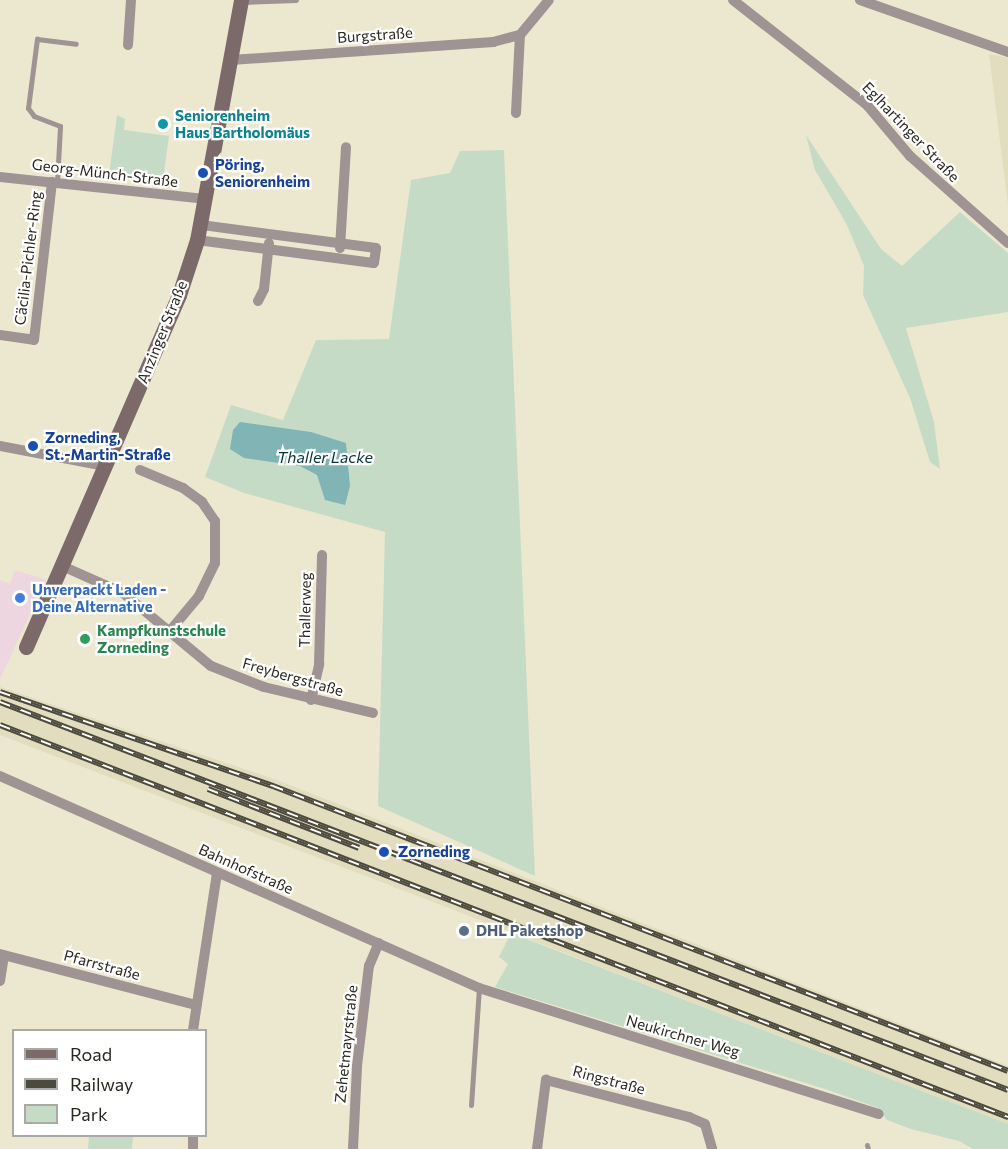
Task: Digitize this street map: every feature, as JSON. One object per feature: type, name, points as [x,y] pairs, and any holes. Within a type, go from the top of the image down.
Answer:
[{"type":"street","points":[[128,45],[131,0]]},
{"type":"street","points":[[516,113],[520,35],[549,0]]},
{"type":"street","name":"Eglhartinger Straße","points":[[733,0],[867,105],[910,156],[1008,243]]},
{"type":"street","points":[[860,0],[1008,52]]},
{"type":"street","name":"Anzinger Straße","points":[[26,646],[178,295],[199,232],[207,199],[241,1]]},
{"type":"street","name":"Burgstraße","points":[[231,60],[493,42],[520,35]]},
{"type":"street","points":[[340,258],[346,147]]},
{"type":"street","name":"Georg-Münch-Straße","points":[[0,177],[207,199]]},
{"type":"street","name":"Cäcilia-Pichler-Ring","points":[[0,335],[34,340],[35,288],[54,182]]},
{"type":"street","points":[[199,232],[270,234],[376,248],[374,263],[268,249],[199,232]]},
{"type":"street","points":[[258,301],[264,289],[270,234]]},
{"type":"street","points":[[0,446],[105,466]]},
{"type":"street","points":[[140,470],[183,488],[202,502],[214,521],[215,563],[199,596],[169,632]]},
{"type":"street","name":"Thallerweg","points":[[311,700],[319,663],[322,555]]},
{"type":"street","name":"Freybergstraße","points":[[60,565],[123,593],[211,666],[311,700],[373,713]]},
{"type":"street","name":"Bahnhofstraße","points":[[0,776],[479,988]]},
{"type":"street","points":[[193,1029],[217,873]]},
{"type":"street","name":"Zehetmayrstraße","points":[[353,1149],[357,1066],[369,966],[378,943]]},
{"type":"street","points":[[0,981],[2,955]]},
{"type":"street","name":"Pfarrstraße","points":[[2,955],[196,1005]]},
{"type":"street","name":"Neukirchner Weg","points":[[479,988],[879,1114]]},
{"type":"street","name":"Ringstraße","points":[[537,1149],[546,1080],[689,1117],[705,1124],[712,1149]]},
{"type":"lane","points":[[241,1],[297,0]]},
{"type":"lane","points":[[54,182],[60,126],[34,116],[28,108],[37,39],[76,44]]},
{"type":"lane","points":[[471,1106],[479,988]]},
{"type":"shaded area","points":[[989,54],[1008,58],[1008,205]]},
{"type":"shaded area","points":[[15,570],[46,580],[0,679],[0,580],[10,584]]},
{"type":"shaded area","points":[[0,687],[277,780],[1008,1066],[1008,1124],[0,735]]},
{"type":"green space","points":[[117,115],[125,119],[124,130],[169,136],[163,180],[109,175]]},
{"type":"green space","points":[[806,135],[881,249],[902,266],[960,212],[1008,253],[1008,312],[906,328],[934,422],[940,469],[930,462],[910,398],[863,295],[864,266],[847,225],[815,170]]},
{"type":"green space","points":[[504,150],[535,876],[378,806],[385,532],[244,493],[205,477],[231,405],[283,420],[316,340],[389,339],[411,180],[450,173],[460,151]]},
{"type":"green space","points":[[511,933],[1008,1124],[1008,1149],[973,1149],[959,1141],[911,1129],[887,1120],[878,1108],[828,1090],[495,987],[508,964],[499,957]]},
{"type":"green space","points":[[89,1137],[133,1137],[132,1149],[88,1149]]},
{"type":"water","name":"Thaller Lacke","points":[[240,422],[311,432],[346,443],[350,486],[345,505],[325,500],[317,475],[300,466],[244,458],[230,449],[233,430]]},
{"type":"railway","points":[[0,692],[273,786],[1008,1071]]},
{"type":"railway","points":[[0,702],[1008,1090]]},
{"type":"railway","points":[[0,725],[1008,1117]]},
{"type":"railway","points":[[208,789],[359,848]]},
{"type":"place","name":"Seniorenheim Haus Bartholomäus","points":[[163,124]]},
{"type":"place","name":"Pöring, Seniorenheim","points":[[203,173]]},
{"type":"place","name":"Zorneding, St.-Martin-Straße","points":[[33,446]]},
{"type":"place","name":"Unverpackt Laden - Deine Alternative","points":[[20,598]]},
{"type":"place","name":"Kampfkunstschule Zorneding","points":[[85,639]]},
{"type":"place","name":"Zorneding","points":[[384,852]]},
{"type":"place","name":"DHL Paketshop","points":[[464,931]]}]
